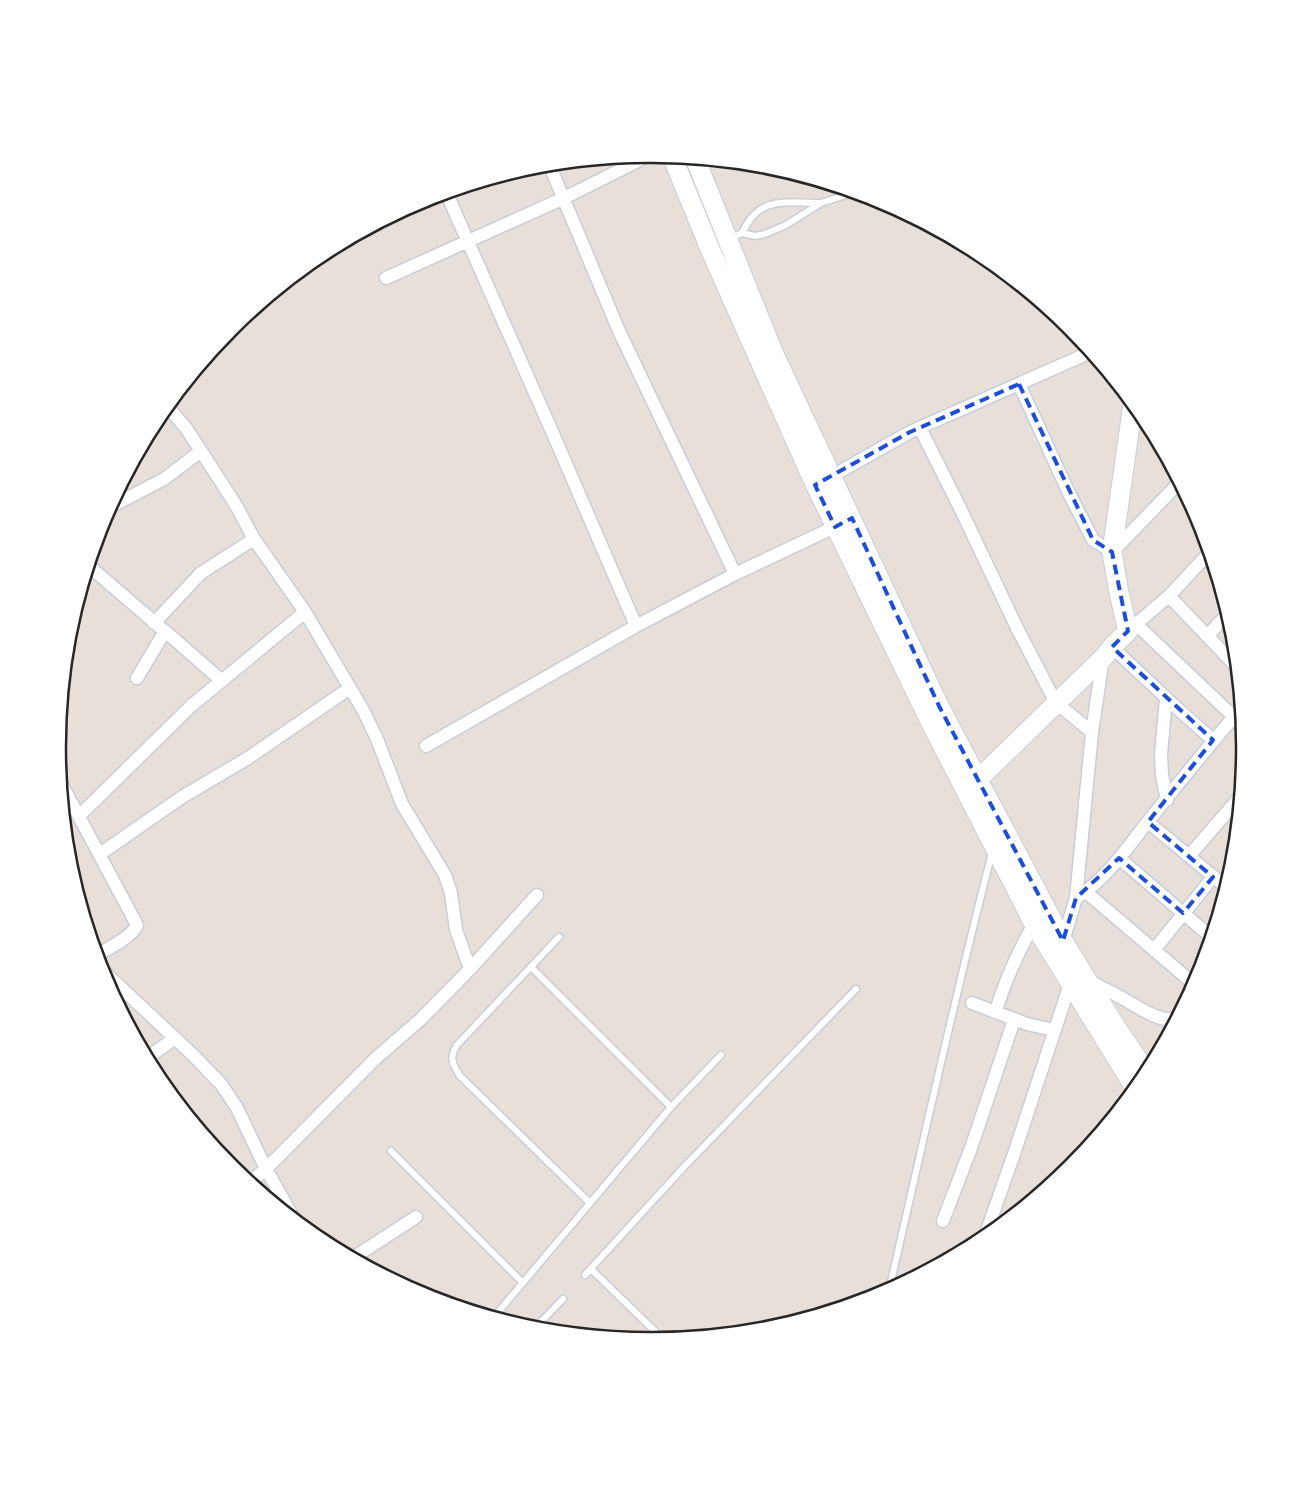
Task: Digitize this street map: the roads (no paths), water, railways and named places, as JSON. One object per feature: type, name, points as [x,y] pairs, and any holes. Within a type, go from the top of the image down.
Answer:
[{"type":"street","points":[[386,278],[564,198],[633,163]]},
{"type":"street","points":[[675,164],[710,249],[835,527],[972,786],[1063,941],[1078,981],[1131,1080]]},
{"type":"street","points":[[699,165],[735,236],[773,352],[939,706],[972,786],[993,846],[1034,924],[1141,1065]]},
{"type":"street","points":[[552,172],[619,331],[735,574]]},
{"type":"street","points":[[449,199],[636,626]]},
{"type":"street","points":[[815,485],[920,428],[1084,355]]},
{"type":"street","points":[[1019,384],[1068,491],[1093,540],[1112,552]]},
{"type":"street","points":[[173,412],[186,428],[237,507],[254,539],[305,612],[350,688],[377,739],[402,804],[445,875],[451,893],[456,930],[470,969]]},
{"type":"street","points":[[1131,415],[1112,552],[1119,594],[1132,627],[1234,711]]},
{"type":"street","points":[[920,428],[1017,628],[1056,703],[1092,732]]},
{"type":"street","points":[[122,501],[164,478],[201,451]]},
{"type":"street","points":[[1112,552],[1174,488]]},
{"type":"street","points":[[426,746],[636,626],[735,574],[852,518]]},
{"type":"street","points":[[154,623],[201,573],[254,539]]},
{"type":"street","points":[[972,786],[1132,627],[1168,596],[1204,558]]},
{"type":"street","points":[[94,570],[222,681]]},
{"type":"street","points":[[1168,596],[1229,659]]},
{"type":"street","points":[[79,816],[185,712],[305,612]]},
{"type":"street","points":[[1207,636],[1222,620]]},
{"type":"street","points":[[137,678],[165,631]]},
{"type":"street","points":[[1108,652],[1166,698],[1213,740]]},
{"type":"street","points":[[1063,941],[1081,895],[1092,732],[1108,652]]},
{"type":"street","points":[[100,854],[182,797],[248,758],[350,688]]},
{"type":"street","points":[[1166,698],[1161,754],[1162,775],[1167,800]]},
{"type":"street","points":[[1081,895],[1119,858],[1234,716]]},
{"type":"street","points":[[69,797],[137,925],[135,931],[130,935],[103,951]]},
{"type":"street","points":[[1189,856],[1233,805]]},
{"type":"street","points":[[1148,822],[1220,882]]},
{"type":"street","points":[[1119,858],[1206,932]]},
{"type":"street","points":[[1154,950],[1213,877]]},
{"type":"street","points":[[255,1178],[376,1058],[421,1019],[470,969],[537,895]]},
{"type":"street","points":[[1081,895],[1154,950],[1188,979]]},
{"type":"street","points":[[996,1011],[1019,949],[1034,924]]},
{"type":"street","points":[[1078,981],[1168,1020]]},
{"type":"street","points":[[989,1224],[1054,1030],[1078,981]]},
{"type":"street","points":[[117,984],[221,1084],[237,1108],[285,1203]]},
{"type":"street","points":[[972,1003],[996,1011],[1014,1020],[1054,1030]]},
{"type":"street","points":[[943,1221],[971,1148],[1014,1020]]},
{"type":"street","points":[[153,1053],[175,1038]]},
{"type":"street","points":[[359,1254],[416,1217]]},
{"type":"lane","points":[[735,236],[765,234],[786,225],[821,203],[844,196]]},
{"type":"lane","points":[[735,236],[758,210],[769,205],[780,203],[821,203]]},
{"type":"lane","points":[[890,1281],[993,846]]},
{"type":"lane","points":[[559,937],[458,1044],[452,1053],[453,1065],[460,1076],[590,1202]]},
{"type":"lane","points":[[530,967],[671,1107]]},
{"type":"lane","points":[[585,1275],[683,1168],[856,989]]},
{"type":"lane","points":[[499,1312],[671,1107],[721,1055]]},
{"type":"lane","points":[[391,1152],[523,1283]]},
{"type":"lane","points":[[591,1269],[656,1332]]},
{"type":"lane","points":[[541,1322],[563,1299]]}]
